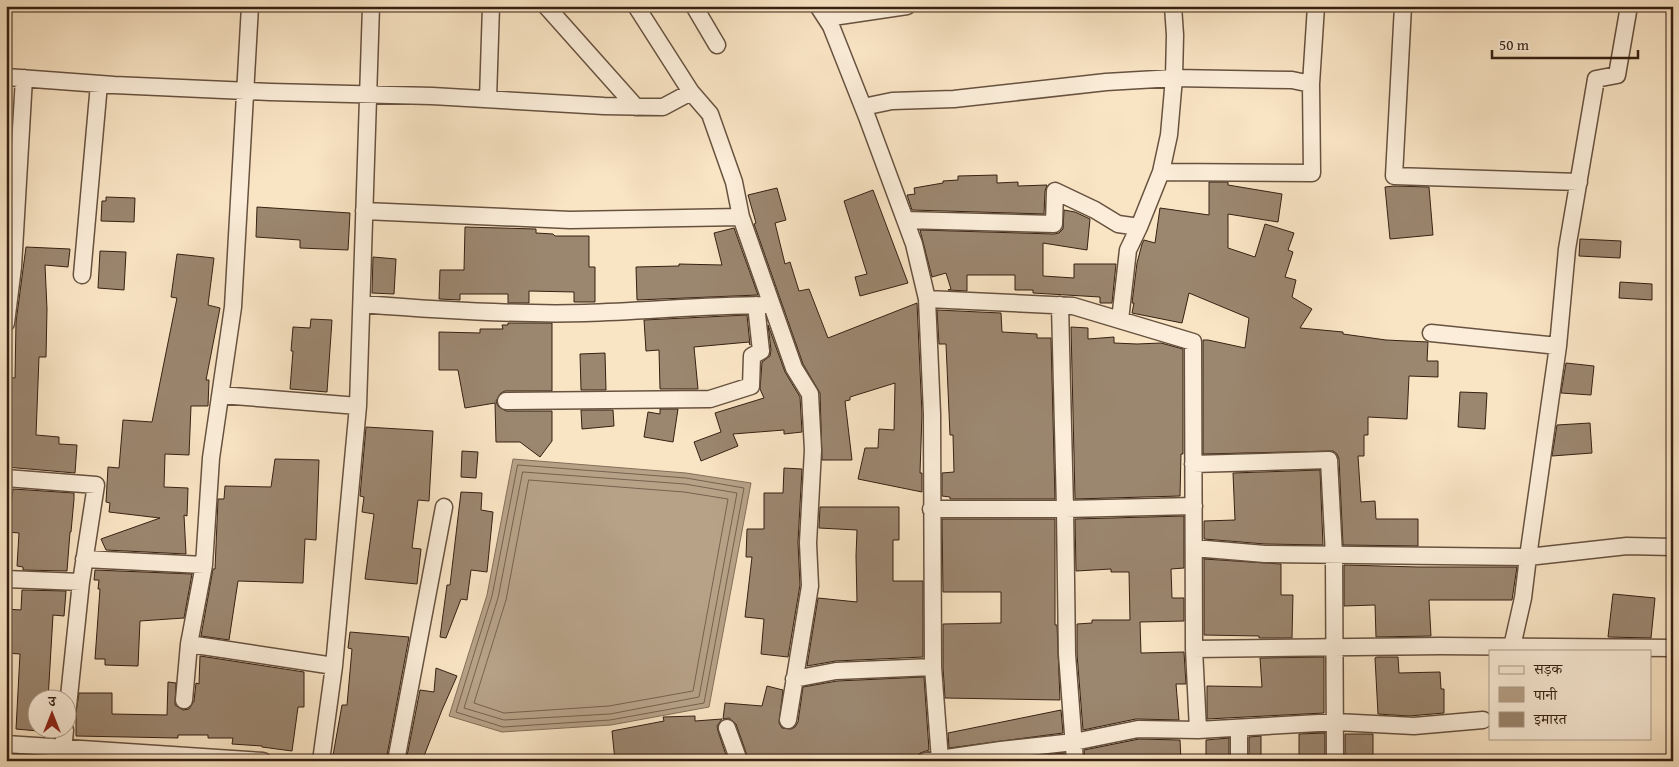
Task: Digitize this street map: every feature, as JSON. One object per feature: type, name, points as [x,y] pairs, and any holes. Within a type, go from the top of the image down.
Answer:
[{"type":"street","points":[[184,700],[189,644],[204,565],[211,458],[234,307],[250,6]]},
{"type":"street","points":[[322,761],[334,666],[358,406],[371,6]]},
{"type":"street","points":[[488,99],[491,6]]},
{"type":"street","points":[[546,6],[636,107]]},
{"type":"street","points":[[636,6],[691,92],[710,114],[734,182],[764,305],[794,368],[810,394],[813,450],[808,543],[810,586],[788,720]]},
{"type":"street","points":[[694,6],[717,44]]},
{"type":"street","points":[[907,6],[822,12],[831,26],[914,244],[926,299],[932,414],[933,760],[1074,742],[1138,729],[1198,730],[1336,722],[1414,726],[1483,720]]},
{"type":"street","points":[[1120,320],[1128,250],[1161,172],[1170,135],[1175,35],[1173,6]]},
{"type":"street","points":[[1161,172],[1312,174],[1311,84],[1316,6]]},
{"type":"street","points":[[1403,6],[1394,176],[1579,182]]},
{"type":"street","points":[[1512,649],[1523,598],[1558,346],[1567,249],[1596,79],[1617,75],[1629,6]]},
{"type":"street","points":[[6,77],[99,84],[244,91],[368,94],[636,107],[663,107],[691,92]]},
{"type":"street","points":[[6,323],[13,267],[24,78]]},
{"type":"street","points":[[863,107],[892,101],[954,99],[1106,82],[1174,78],[1292,80],[1311,84]]},
{"type":"street","points":[[82,275],[99,84]]},
{"type":"street","points":[[905,220],[1054,224],[1055,191],[1095,210],[1118,224],[1139,227]]},
{"type":"street","points":[[364,211],[570,220],[742,217]]},
{"type":"street","points":[[926,299],[1073,306],[1192,342],[1194,649],[1198,730]]},
{"type":"street","points":[[362,304],[474,313],[585,313],[716,305],[764,305]]},
{"type":"street","points":[[506,401],[710,399],[751,386],[752,356],[760,351],[764,305]]},
{"type":"street","points":[[1060,305],[1067,654],[1075,761]]},
{"type":"street","points":[[1431,333],[1558,346]]},
{"type":"street","points":[[221,395],[358,406]]},
{"type":"street","points":[[1193,464],[1329,460],[1334,555],[1335,761]]},
{"type":"street","points":[[6,478],[96,485],[84,558],[70,690]]},
{"type":"street","points":[[396,761],[444,506]]},
{"type":"street","points":[[931,509],[1065,509],[1194,506]]},
{"type":"street","points":[[1194,548],[1265,554],[1528,557],[1627,546],[1673,547]]},
{"type":"street","points":[[84,558],[204,565]]},
{"type":"street","points":[[6,579],[81,582]]},
{"type":"street","points":[[189,644],[334,666]]},
{"type":"street","points":[[1194,649],[1673,648]]},
{"type":"street","points":[[794,679],[836,671],[933,667]]},
{"type":"street","points":[[727,728],[739,761]]},
{"type":"street","points":[[1238,728],[1239,761]]},
{"type":"street","points":[[63,754],[64,740]]},
{"type":"street","points":[[6,744],[63,754],[263,761]]},
{"type":"water","points":[[513,459],[686,473],[751,483],[709,707],[611,725],[502,732],[449,716],[487,595]]},
{"type":"building","points":[[997,175],[997,183],[1018,182],[1018,186],[1047,185],[1044,214],[912,210],[907,195],[915,194],[914,188],[943,183],[943,181],[958,180],[958,176]]},
{"type":"building","points":[[1209,182],[1228,182],[1228,185],[1282,194],[1278,222],[1228,214],[1228,248],[1255,257],[1265,224],[1294,233],[1288,250],[1293,252],[1285,277],[1296,280],[1292,297],[1312,309],[1300,328],[1343,332],[1343,334],[1386,340],[1428,342],[1427,361],[1438,361],[1438,377],[1409,376],[1407,419],[1368,417],[1368,435],[1364,435],[1364,456],[1358,456],[1361,502],[1375,501],[1376,519],[1418,519],[1418,546],[1343,545],[1339,459],[1333,451],[1203,454],[1203,340],[1245,348],[1249,318],[1189,293],[1182,323],[1132,313],[1134,303],[1132,303],[1137,263],[1142,244],[1144,240],[1155,243],[1160,208],[1209,215]]},
{"type":"building","points":[[1385,187],[1429,187],[1433,235],[1390,239]]},
{"type":"building","points":[[777,188],[786,220],[775,223],[785,264],[790,262],[799,291],[809,289],[828,338],[917,303],[922,414],[920,473],[922,473],[922,492],[858,479],[865,448],[878,448],[879,429],[894,430],[895,383],[850,397],[850,400],[845,401],[852,460],[822,460],[820,393],[803,364],[754,224],[756,223],[748,195]]},
{"type":"building","points":[[873,190],[908,283],[860,296],[855,277],[867,274],[844,201]]},
{"type":"building","points":[[106,197],[135,198],[134,222],[101,221],[102,201],[106,201]]},
{"type":"building","points":[[257,207],[350,213],[348,250],[300,248],[300,240],[256,237]]},
{"type":"building","points":[[1064,210],[1075,212],[1090,219],[1087,250],[1043,243],[1043,276],[1074,278],[1074,264],[1116,264],[1112,303],[1100,303],[1100,297],[1033,293],[1033,290],[1015,290],[1015,275],[967,275],[967,291],[948,290],[951,289],[946,273],[932,277],[920,230],[1054,234],[1059,233],[1063,229]]},
{"type":"building","points":[[465,227],[536,229],[536,233],[553,234],[555,236],[589,236],[589,267],[595,267],[595,302],[574,302],[574,292],[529,291],[529,303],[508,303],[508,294],[460,294],[460,300],[439,299],[440,270],[464,270]]},
{"type":"building","points":[[734,228],[758,295],[637,300],[636,267],[679,266],[679,264],[722,265],[714,233]]},
{"type":"building","points":[[1580,239],[1621,241],[1620,258],[1579,256]]},
{"type":"building","points":[[26,247],[70,249],[68,267],[45,265],[47,309],[46,357],[39,357],[36,435],[59,437],[59,444],[77,445],[75,473],[6,467],[6,377],[15,378],[16,322]]},
{"type":"building","points":[[100,251],[126,252],[124,290],[98,288]]},
{"type":"building","points":[[177,254],[214,258],[208,305],[220,308],[206,380],[209,380],[208,406],[191,406],[189,455],[165,454],[164,487],[188,488],[187,516],[184,515],[186,554],[106,550],[101,539],[160,518],[109,512],[110,503],[106,502],[108,467],[119,468],[123,420],[152,422],[177,298],[171,297]]},
{"type":"building","points":[[373,257],[396,259],[394,294],[372,293]]},
{"type":"building","points":[[1620,282],[1652,284],[1652,300],[1619,298]]},
{"type":"building","points":[[937,310],[1001,313],[1002,332],[1037,334],[1037,338],[1051,338],[1055,499],[950,499],[950,497],[942,496],[942,473],[954,472],[953,435],[950,435],[946,344],[939,344]]},
{"type":"building","points":[[747,315],[750,345],[749,342],[694,347],[698,389],[660,389],[659,350],[646,351],[644,320]]},
{"type":"building","points":[[311,319],[332,320],[327,392],[290,389],[293,327],[310,328]]},
{"type":"building","points":[[508,323],[552,323],[552,391],[505,391],[501,393],[496,401],[498,406],[506,411],[552,411],[552,441],[540,457],[520,442],[496,442],[495,403],[465,408],[458,370],[439,370],[439,332],[480,333],[480,329],[503,329],[502,325],[508,325]]},
{"type":"building","points":[[768,325],[785,372],[800,397],[802,432],[784,434],[784,430],[733,434],[738,446],[701,461],[694,442],[721,432],[715,413],[764,398],[760,389],[762,362],[770,356],[771,350]]},
{"type":"building","points":[[1071,327],[1088,328],[1088,339],[1114,337],[1114,343],[1161,343],[1183,349],[1183,454],[1181,454],[1180,496],[1075,499]]},
{"type":"building","points":[[605,353],[606,390],[581,390],[580,354]]},
{"type":"building","points":[[1566,363],[1594,366],[1591,395],[1561,393]]},
{"type":"building","points":[[1460,392],[1487,393],[1485,429],[1458,427]]},
{"type":"building","points":[[660,409],[678,409],[673,442],[644,437],[648,412],[660,414]]},
{"type":"building","points":[[581,410],[613,410],[614,426],[582,429]]},
{"type":"building","points":[[1590,423],[1592,453],[1552,456],[1557,425]]},
{"type":"building","points":[[366,427],[433,431],[429,501],[418,500],[412,548],[421,549],[417,584],[365,579],[374,514],[362,512],[364,497],[360,496]]},
{"type":"building","points":[[462,451],[478,452],[476,478],[461,477]]},
{"type":"building","points":[[275,459],[319,460],[316,540],[305,539],[303,583],[238,581],[229,640],[201,636],[213,569],[215,569],[218,499],[224,499],[225,486],[271,487]]},
{"type":"building","points":[[784,468],[802,469],[798,542],[800,585],[788,657],[761,654],[764,619],[745,617],[752,557],[746,557],[747,529],[764,529],[764,493],[783,493]]},
{"type":"building","points":[[1320,470],[1323,545],[1265,544],[1204,539],[1204,521],[1235,520],[1233,473]]},
{"type":"building","points":[[13,489],[74,493],[67,571],[23,570],[23,567],[17,566],[19,533],[8,532]]},
{"type":"building","points":[[461,492],[482,493],[481,510],[493,512],[487,572],[471,570],[467,600],[461,599],[446,638],[440,637],[447,585],[450,585]]},
{"type":"building","points":[[820,507],[899,507],[899,540],[893,540],[893,581],[923,581],[923,657],[836,661],[807,666],[818,598],[857,602],[857,530],[819,528]]},
{"type":"building","points":[[1184,516],[1184,568],[1171,569],[1172,598],[1184,598],[1184,621],[1140,622],[1141,653],[1184,652],[1186,684],[1176,684],[1179,720],[1136,719],[1083,730],[1077,654],[1077,624],[1092,623],[1092,620],[1130,620],[1129,572],[1111,572],[1111,569],[1076,571],[1075,519]]},
{"type":"building","points":[[942,519],[1055,519],[1055,625],[1057,625],[1060,700],[945,698],[943,624],[1001,623],[1001,592],[943,592]]},
{"type":"building","points":[[1204,559],[1281,564],[1281,595],[1293,595],[1292,638],[1204,635]]},
{"type":"building","points":[[1344,565],[1517,567],[1512,600],[1429,600],[1431,636],[1376,637],[1375,605],[1344,606]]},
{"type":"building","points":[[95,570],[192,574],[184,618],[140,621],[138,666],[105,665],[105,659],[95,659],[100,589],[98,589],[99,580],[94,580]]},
{"type":"building","points":[[22,590],[66,591],[64,616],[53,615],[49,690],[28,690],[28,730],[16,729],[20,654],[6,653],[6,609],[21,610]]},
{"type":"building","points":[[1613,594],[1655,598],[1651,638],[1608,637]]},
{"type":"building","points":[[350,632],[409,637],[386,761],[332,761],[342,705],[347,705],[352,649],[348,648]]},
{"type":"building","points":[[200,656],[304,672],[304,707],[298,707],[292,751],[232,744],[233,738],[208,738],[208,735],[178,735],[178,738],[78,736],[79,693],[112,693],[112,714],[167,715],[168,682],[176,683],[175,705],[183,710],[189,709],[194,701],[196,683],[199,684]]},
{"type":"building","points":[[1324,657],[1324,713],[1207,719],[1207,686],[1262,687],[1260,658]]},
{"type":"building","points":[[1398,657],[1399,673],[1440,672],[1441,689],[1444,689],[1444,713],[1409,716],[1378,714],[1375,658]]},
{"type":"building","points":[[436,668],[457,676],[422,761],[406,761],[420,690],[434,692]]},
{"type":"building","points":[[924,677],[929,750],[917,756],[895,758],[895,761],[749,761],[736,724],[729,718],[723,719],[725,703],[762,706],[767,686],[783,690],[779,723],[782,728],[791,729],[798,722],[803,687],[837,681]]},
{"type":"building","points":[[1061,710],[1063,733],[949,748],[948,733]]},
{"type":"building","points":[[695,716],[695,721],[722,719],[717,726],[728,761],[678,761],[678,756],[652,761],[615,761],[612,731],[664,721],[663,717]]},
{"type":"building","points":[[1325,733],[1325,759],[1299,760],[1299,734]]},
{"type":"building","points":[[1345,734],[1373,734],[1373,761],[1345,761]]},
{"type":"building","points":[[1261,736],[1261,759],[1249,759],[1249,737]]},
{"type":"building","points":[[1229,738],[1229,761],[1206,761],[1206,740]]},
{"type":"building","points":[[1139,739],[1180,740],[1181,761],[1085,761],[1084,750]]},
{"type":"building","points":[[1064,753],[1065,761],[1045,761],[1045,755]]}]
